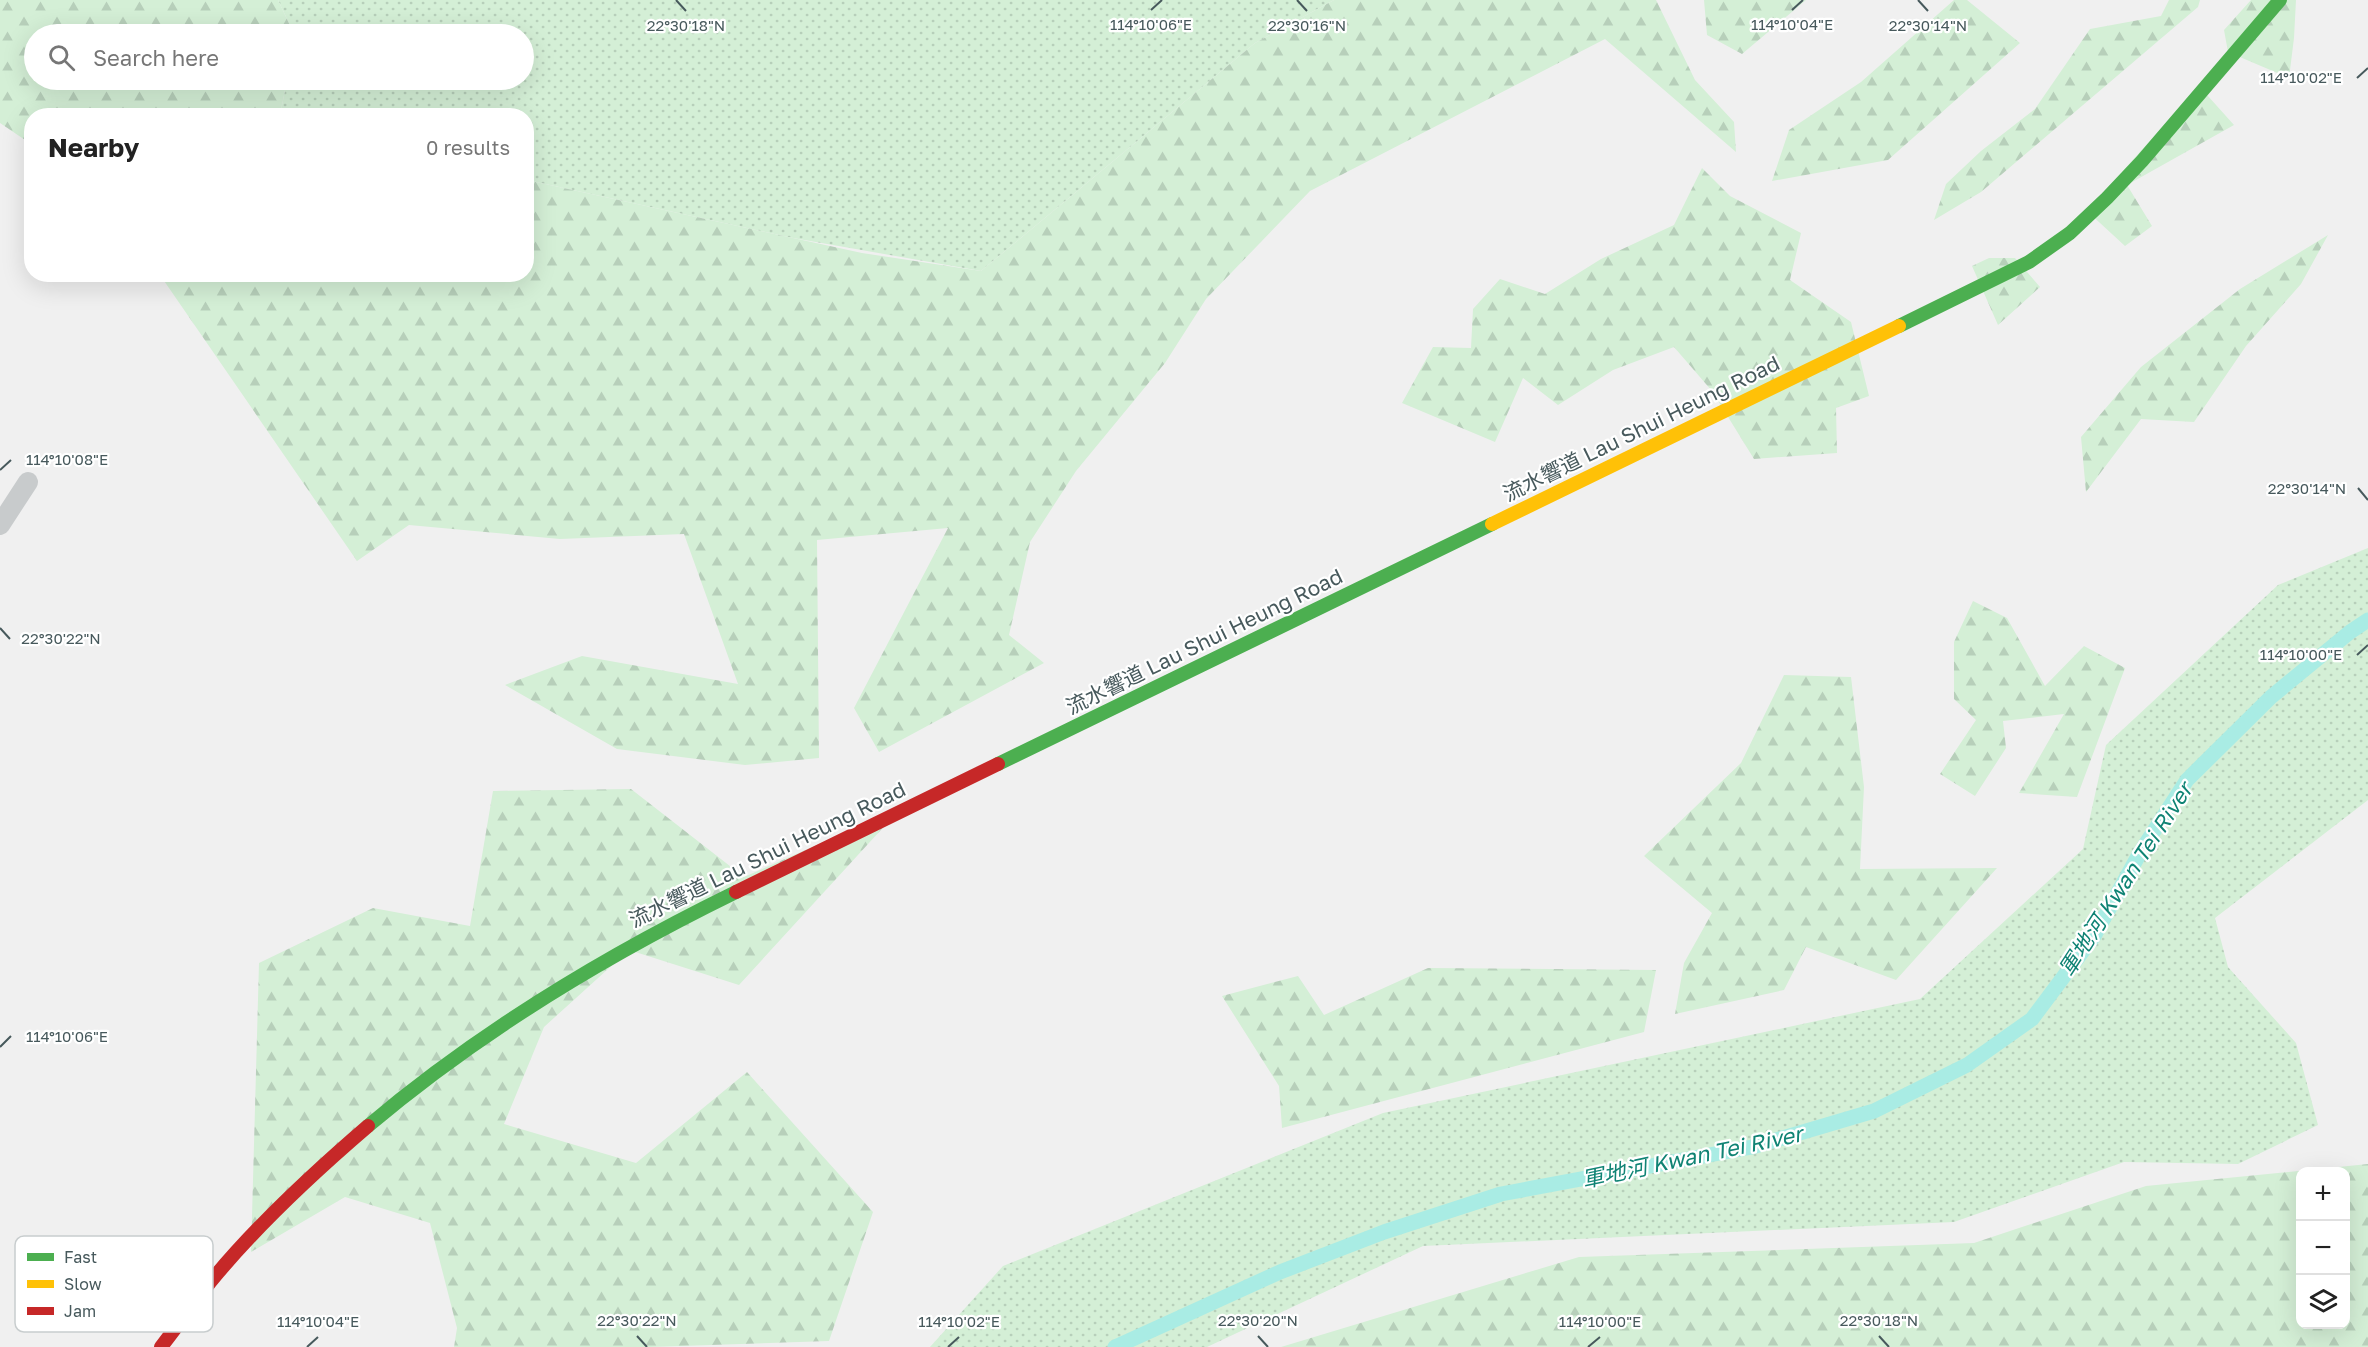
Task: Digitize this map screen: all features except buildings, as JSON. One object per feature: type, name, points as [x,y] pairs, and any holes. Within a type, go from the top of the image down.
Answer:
[{"type":"street","name":"流水響道 Lau Shui Heung Road","points":[[213,1281],[228,1262],[307,1180],[407,1094],[481,1037],[578,975],[672,923],[2029,262],[2049,250],[2114,191],[2280,0]]},
{"type":"street","name":"流水響道 Lau Shui Heung Road","points":[[161,1347],[173,1332]]},
{"type":"lane","points":[[0,525],[28,482]]},
{"type":"green space","points":[[0,0],[278,0],[289,24],[24,24],[24,90],[285,90],[281,108],[24,108],[24,139],[0,123]]},
{"type":"green space","points":[[278,0],[1334,0],[1255,43],[981,271],[793,238],[534,182],[534,108],[281,108],[285,90],[534,90],[534,24],[289,24]]},
{"type":"green space","points":[[1334,0],[1656,0],[1695,80],[1734,122],[1736,152],[1605,39],[1310,191],[1206,299],[1165,363],[1076,471],[1030,542],[1009,635],[1044,663],[879,752],[854,708],[948,528],[817,540],[819,758],[745,765],[617,749],[505,685],[582,656],[738,684],[684,534],[560,539],[409,525],[357,561],[165,282],[534,282],[534,182],[862,253],[981,271],[1255,43]]},
{"type":"green space","points":[[1704,0],[1806,0],[1742,54],[1707,35]]},
{"type":"green space","points":[[1954,0],[1967,0],[2020,43],[1888,160],[1772,181],[1789,130],[1861,82]]},
{"type":"green space","points":[[2169,0],[2200,0],[2198,7],[1981,192],[1934,220],[1946,184],[1981,151],[2035,109],[2090,29],[2161,16]]},
{"type":"green space","points":[[2251,0],[2296,0],[2289,78],[2228,52],[2224,30]]},
{"type":"green space","points":[[2199,86],[2234,125],[2127,185],[2152,226],[2125,246],[2087,211]]},
{"type":"green space","points":[[1702,168],[1730,196],[1801,233],[1790,280],[1851,322],[1869,396],[1836,408],[1837,453],[1754,459],[1712,391],[1674,347],[1613,370],[1558,405],[1523,378],[1495,442],[1402,403],[1433,347],[1471,348],[1473,309],[1500,279],[1545,294],[1601,259],[1674,225]]},
{"type":"green space","points":[[2328,235],[2301,284],[2246,346],[2194,422],[2141,419],[2086,492],[2081,437],[2141,367],[2240,289]]},
{"type":"green space","points":[[1989,258],[2015,258],[2040,287],[1998,325],[1972,266]]},
{"type":"green space","points":[[2368,548],[2368,800],[2215,918],[2228,967],[2296,1043],[2318,1125],[2238,1164],[2124,1162],[1954,1222],[1423,1246],[1207,1347],[930,1347],[1003,1266],[1383,1113],[1920,999],[2083,849],[2106,745],[2278,585]]},
{"type":"green space","points":[[1973,601],[2007,618],[2045,686],[2084,646],[2125,668],[2077,797],[2019,793],[2064,714],[2003,721],[2006,748],[1975,796],[1940,774],[1976,720],[1954,699],[1954,642]]},
{"type":"green space","points":[[1784,675],[1851,677],[1864,787],[1860,869],[1997,868],[1896,980],[1806,947],[1784,990],[1675,1014],[1684,963],[1712,913],[1644,856],[1741,763]]},
{"type":"green space","points":[[631,789],[744,877],[901,808],[739,985],[629,950],[544,1027],[504,1124],[636,1163],[747,1072],[873,1212],[829,1341],[650,1347],[454,1347],[457,1328],[430,1223],[345,1197],[251,1252],[259,963],[373,908],[470,926],[493,791]]},
{"type":"green space","points":[[1428,968],[1656,970],[1644,1032],[1282,1128],[1279,1086],[1222,996],[1298,976],[1324,1015]]},
{"type":"green space","points":[[2368,1164],[2368,1347],[1281,1347],[1579,1257],[1974,1243],[2146,1186],[2296,1171],[2296,1329],[2350,1329],[2350,1167],[2338,1167]]},
{"type":"waterway","name":"軍地河 Kwan Tei River","points":[[1115,1347],[1280,1272],[1384,1232],[1501,1194],[1752,1147],[1874,1111],[1967,1065],[2032,1019],[2094,936],[2141,851],[2187,780],[2271,697],[2368,620]]},
{"type":"traffic: fast","points":[[1899,326],[2029,262],[2070,233],[2142,161],[2280,0]]},
{"type":"traffic: fast","points":[[998,764],[1492,524]]},
{"type":"traffic: fast","points":[[368,1126],[454,1059],[544,998],[639,942],[736,892]]},
{"type":"traffic: slow","points":[[1492,524],[1899,326]]},
{"type":"traffic: jam","points":[[736,892],[998,764]]},
{"type":"traffic: jam","points":[[213,1279],[247,1239],[306,1181],[368,1126]]},
{"type":"traffic: jam","points":[[161,1347],[172,1332]]}]
